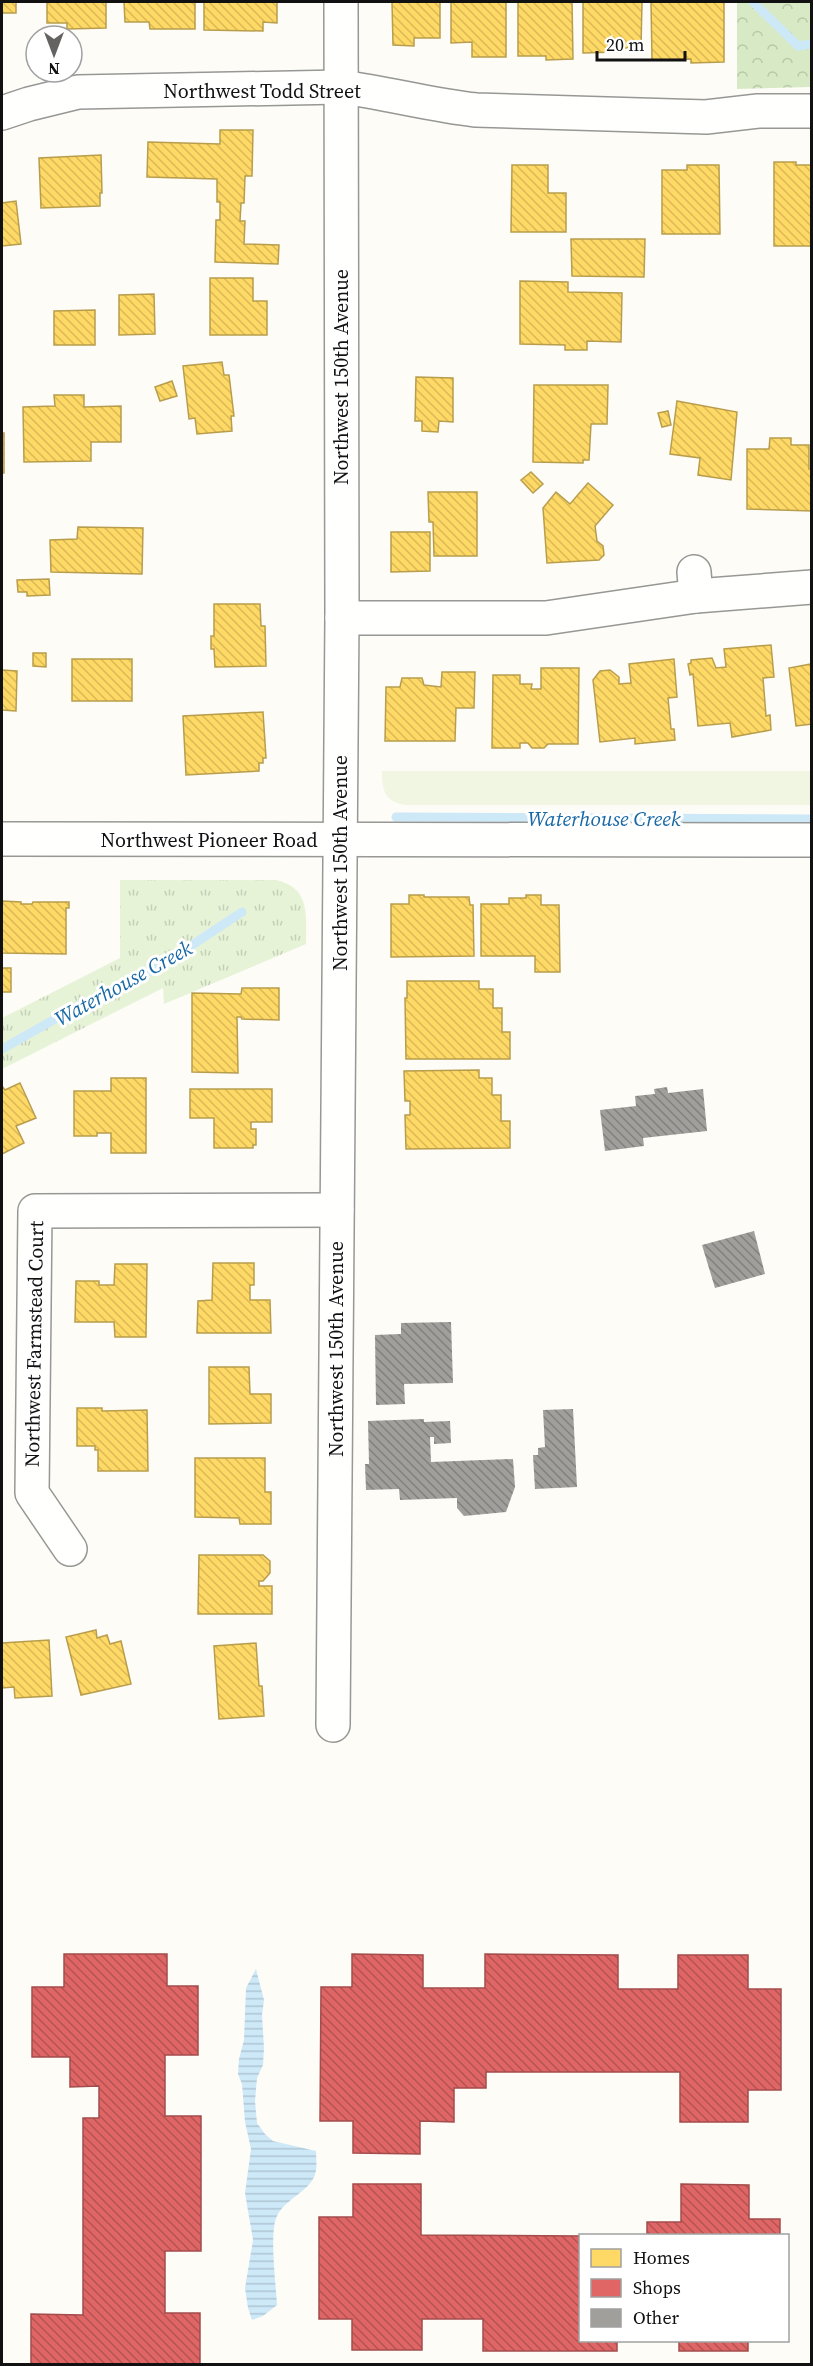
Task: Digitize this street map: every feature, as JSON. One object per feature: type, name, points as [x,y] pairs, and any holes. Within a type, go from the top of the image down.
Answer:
[{"type":"street","name":"Northwest 150th Avenue","points":[[333,1725],[342,618],[341,2]]},
{"type":"street","name":"Northwest Todd Street","points":[[2,113],[78,92],[341,87],[476,110],[706,117],[758,111],[812,111]]},
{"type":"street","points":[[342,618],[546,618],[695,584],[812,587]]},
{"type":"street","name":"Northwest Pioneer Road","points":[[2,839],[812,840]]},
{"type":"street","name":"Northwest Farmstead Court","points":[[70,1549],[32,1493],[35,1211],[337,1210]]},
{"type":"green space","points":[[737,2],[811,2],[811,87],[737,89]]},
{"type":"green space","points":[[382,771],[811,771],[811,805],[406,805],[393,801],[386,794]]},
{"type":"green space","points":[[120,880],[276,880],[295,889],[301,896],[306,914],[306,944],[164,1004],[163,988],[2,1069],[2,1018],[120,958]]},
{"type":"water","points":[[256,1969],[264,2000],[263,2065],[257,2078],[255,2101],[257,2123],[273,2141],[316,2151],[316,2170],[305,2189],[286,2204],[277,2216],[273,2246],[277,2305],[263,2316],[252,2320],[245,2288],[253,2240],[245,2193],[251,2149],[245,2122],[242,2084],[238,2074],[244,2040],[246,1988]]},
{"type":"building: Homes","points":[[2,2],[16,2],[16,13],[2,13]]},
{"type":"building: Homes","points":[[47,2],[106,2],[106,28],[84,29],[84,24],[47,23]]},
{"type":"building: Homes","points":[[124,2],[195,2],[195,29],[150,29],[149,22],[125,22]]},
{"type":"building: Homes","points":[[204,2],[277,2],[277,23],[263,22],[263,31],[204,30]]},
{"type":"building: Homes","points":[[392,2],[440,2],[440,38],[414,38],[414,46],[393,45]]},
{"type":"building: Homes","points":[[451,2],[506,2],[506,57],[472,57],[472,42],[451,43]]},
{"type":"building: Homes","points":[[518,2],[572,2],[573,59],[546,60],[546,56],[518,56]]},
{"type":"building: Homes","points":[[583,2],[642,2],[641,48],[616,48],[616,52],[583,53]]},
{"type":"building: Homes","points":[[651,2],[724,2],[724,62],[691,63],[691,59],[652,60]]},
{"type":"building: Homes","points":[[220,130],[253,130],[252,176],[245,176],[244,203],[241,203],[240,221],[245,221],[244,244],[279,245],[278,264],[215,262],[216,220],[220,220],[217,179],[147,177],[148,142],[220,144]]},
{"type":"building: Homes","points":[[101,155],[100,206],[41,208],[39,158]]},
{"type":"building: Homes","points":[[774,162],[812,165],[812,246],[774,246]]},
{"type":"building: Homes","points":[[512,165],[548,165],[548,193],[566,193],[566,232],[511,232]]},
{"type":"building: Homes","points":[[687,165],[719,165],[720,234],[662,234],[662,170],[687,170]]},
{"type":"building: Homes","points":[[16,201],[21,244],[2,246],[2,203]]},
{"type":"building: Homes","points":[[571,239],[645,239],[644,277],[572,276]]},
{"type":"building: Homes","points":[[210,278],[253,278],[253,301],[267,301],[267,335],[210,335]]},
{"type":"building: Homes","points":[[520,281],[568,282],[568,292],[622,293],[621,342],[587,341],[587,350],[565,350],[565,345],[520,344]]},
{"type":"building: Homes","points":[[154,294],[155,334],[119,335],[119,295]]},
{"type":"building: Homes","points":[[95,310],[95,345],[54,345],[54,311]]},
{"type":"building: Homes","points":[[222,362],[224,375],[229,375],[234,416],[231,416],[232,431],[197,434],[195,418],[189,419],[183,366]]},
{"type":"building: Homes","points":[[416,377],[453,378],[453,422],[439,421],[438,432],[422,431],[422,421],[415,421]]},
{"type":"building: Homes","points":[[172,381],[177,396],[160,401],[155,387]]},
{"type":"building: Homes","points":[[534,385],[608,385],[607,424],[591,424],[589,460],[583,460],[583,463],[533,462]]},
{"type":"building: Homes","points":[[54,395],[84,395],[84,407],[121,406],[121,442],[91,442],[91,461],[24,462],[23,407],[55,406]]},
{"type":"building: Homes","points":[[677,401],[737,412],[731,480],[698,475],[700,458],[670,454]]},
{"type":"building: Homes","points":[[668,411],[671,425],[662,427],[658,413]]},
{"type":"building: Homes","points":[[2,433],[4,433],[4,473],[2,473]]},
{"type":"building: Homes","points":[[770,438],[791,438],[791,445],[809,445],[809,469],[812,469],[812,511],[747,509],[747,449],[769,449]]},
{"type":"building: Homes","points":[[531,472],[543,484],[533,493],[521,480]]},
{"type":"building: Homes","points":[[588,483],[613,505],[595,526],[597,541],[603,546],[604,555],[599,560],[547,563],[543,508],[556,492],[570,504]]},
{"type":"building: Homes","points":[[428,492],[477,492],[477,556],[434,556],[433,522],[429,522]]},
{"type":"building: Homes","points":[[78,527],[143,528],[142,574],[51,572],[50,540],[77,539]]},
{"type":"building: Homes","points":[[391,532],[430,532],[430,571],[391,572]]},
{"type":"building: Homes","points":[[49,579],[50,595],[27,596],[27,592],[18,592],[17,580]]},
{"type":"building: Homes","points":[[214,604],[260,604],[261,626],[265,626],[266,666],[215,667],[214,649],[211,649],[211,636],[214,636]]},
{"type":"building: Homes","points":[[771,645],[774,677],[763,678],[766,716],[770,715],[771,730],[732,737],[730,723],[698,726],[693,674],[690,675],[688,664],[691,660],[712,658],[716,668],[726,667],[724,649]]},
{"type":"building: Homes","points":[[33,653],[46,653],[46,667],[33,666]]},
{"type":"building: Homes","points":[[72,659],[132,659],[132,701],[72,701]]},
{"type":"building: Homes","points":[[674,659],[677,697],[668,698],[671,729],[674,729],[675,740],[635,744],[635,738],[600,742],[593,680],[600,671],[610,670],[619,677],[619,684],[631,683],[629,664]]},
{"type":"building: Homes","points":[[811,664],[812,724],[796,726],[789,668]]},
{"type":"building: Homes","points":[[541,668],[579,668],[578,744],[548,744],[544,748],[532,748],[528,743],[520,743],[520,748],[492,748],[493,675],[520,675],[520,684],[532,684],[531,689],[541,689]]},
{"type":"building: Homes","points":[[2,670],[17,671],[16,711],[2,710]]},
{"type":"building: Homes","points":[[442,672],[475,672],[474,708],[456,708],[455,741],[385,741],[386,687],[400,687],[402,678],[422,678],[424,685],[441,687]]},
{"type":"building: Homes","points":[[263,712],[266,758],[263,758],[263,763],[259,763],[259,771],[186,775],[183,716]]},
{"type":"building: Homes","points":[[409,895],[469,897],[470,905],[473,905],[474,956],[391,957],[391,904],[409,904]]},
{"type":"building: Homes","points":[[526,895],[541,895],[541,905],[559,905],[560,972],[535,972],[535,956],[481,956],[481,904],[509,904],[509,898],[526,898]]},
{"type":"building: Homes","points":[[2,901],[21,902],[21,904],[69,902],[69,908],[66,908],[66,954],[2,953]]},
{"type":"building: Homes","points":[[2,968],[11,968],[11,992],[2,992]]},
{"type":"building: Homes","points":[[407,981],[479,981],[479,989],[493,989],[493,1008],[502,1008],[502,1032],[510,1032],[510,1059],[406,1059]]},
{"type":"building: Homes","points":[[242,988],[279,988],[279,1020],[237,1017],[238,1073],[192,1072],[192,993],[241,994]]},
{"type":"building: Homes","points":[[479,1070],[479,1078],[492,1078],[492,1095],[501,1095],[501,1121],[510,1121],[510,1148],[406,1149],[405,1115],[410,1115],[410,1101],[405,1101],[404,1071]]},
{"type":"building: Homes","points":[[111,1078],[146,1078],[146,1153],[111,1153],[111,1133],[97,1133],[97,1136],[74,1136],[74,1091],[111,1091]]},
{"type":"building: Homes","points":[[20,1083],[36,1118],[16,1126],[24,1143],[2,1154],[2,1086],[5,1090]]},
{"type":"building: Homes","points":[[190,1089],[272,1089],[272,1122],[251,1122],[251,1129],[256,1129],[256,1145],[253,1145],[253,1148],[214,1148],[214,1118],[190,1118]]},
{"type":"building: Homes","points":[[213,1263],[254,1263],[254,1285],[250,1285],[250,1300],[270,1300],[271,1333],[197,1333],[198,1301],[212,1300]]},
{"type":"building: Homes","points":[[115,1264],[147,1264],[146,1337],[115,1337],[114,1322],[75,1322],[76,1281],[99,1281],[99,1285],[114,1285]]},
{"type":"building: Homes","points":[[209,1367],[249,1367],[250,1394],[271,1394],[271,1423],[209,1424]]},
{"type":"building: Homes","points":[[77,1408],[102,1408],[102,1411],[147,1410],[148,1471],[98,1471],[98,1450],[95,1450],[95,1446],[77,1446]]},
{"type":"building: Homes","points":[[195,1458],[265,1458],[265,1492],[271,1492],[271,1524],[240,1524],[239,1518],[195,1517]]},
{"type":"building: Homes","points":[[199,1555],[263,1555],[270,1561],[270,1573],[263,1581],[259,1581],[259,1586],[272,1586],[272,1614],[198,1614]]},
{"type":"building: Homes","points":[[96,1630],[97,1638],[107,1635],[110,1644],[121,1641],[131,1684],[81,1695],[66,1637]]},
{"type":"building: Homes","points":[[49,1640],[52,1696],[15,1698],[14,1687],[2,1688],[2,1643]]},
{"type":"building: Homes","points":[[256,1643],[264,1716],[219,1719],[214,1646]]},
{"type":"building: Shops","points":[[64,1954],[167,1954],[167,1986],[198,1986],[198,2055],[165,2055],[165,2116],[201,2116],[201,2251],[165,2251],[165,2313],[200,2313],[200,2364],[31,2364],[31,2314],[83,2315],[83,2118],[99,2118],[99,2086],[70,2087],[70,2057],[32,2057],[32,1987],[64,1987]]},
{"type":"building: Shops","points":[[352,1954],[423,1955],[423,1988],[485,1988],[485,1954],[618,1955],[618,1989],[678,1989],[678,1955],[748,1955],[748,1989],[781,1989],[781,2090],[748,2090],[748,2122],[680,2122],[680,2072],[486,2072],[486,2088],[454,2088],[454,2122],[420,2121],[420,2154],[353,2153],[353,2121],[320,2121],[321,1987],[352,1987]]},
{"type":"building: Shops","points":[[353,2184],[421,2184],[421,2235],[579,2236],[579,2342],[617,2342],[617,2351],[483,2351],[483,2319],[422,2319],[422,2350],[352,2350],[352,2319],[319,2319],[319,2217],[353,2217]]},
{"type":"building: Shops","points":[[681,2184],[749,2185],[749,2219],[780,2219],[780,2234],[647,2234],[647,2222],[681,2222]]},
{"type":"building: Shops","points":[[679,2342],[748,2342],[748,2351],[679,2351]]},
{"type":"building: Other","points":[[667,1087],[668,1093],[703,1089],[707,1131],[643,1138],[644,1146],[605,1151],[600,1110],[636,1106],[635,1096],[655,1094],[654,1089]]},
{"type":"building: Other","points":[[754,1231],[765,1274],[715,1288],[702,1245]]},
{"type":"building: Other","points":[[451,1322],[453,1383],[404,1384],[405,1404],[376,1405],[375,1335],[401,1334],[401,1323]]},
{"type":"building: Other","points":[[573,1409],[577,1487],[535,1489],[533,1455],[538,1455],[538,1448],[545,1447],[543,1410]]},
{"type":"building: Other","points":[[424,1419],[424,1422],[450,1421],[451,1443],[434,1444],[434,1437],[430,1437],[431,1462],[513,1459],[515,1487],[506,1512],[464,1516],[457,1508],[457,1498],[400,1500],[399,1489],[366,1490],[365,1464],[369,1464],[368,1421]]},
{"type":"waterway","points":[[753,2],[798,46],[812,44]]},
{"type":"waterway","name":"Waterhouse Creek","points":[[396,817],[812,819]]},
{"type":"waterway","name":"Waterhouse Creek","points":[[2,1049],[80,1005],[159,967],[242,912]]}]
